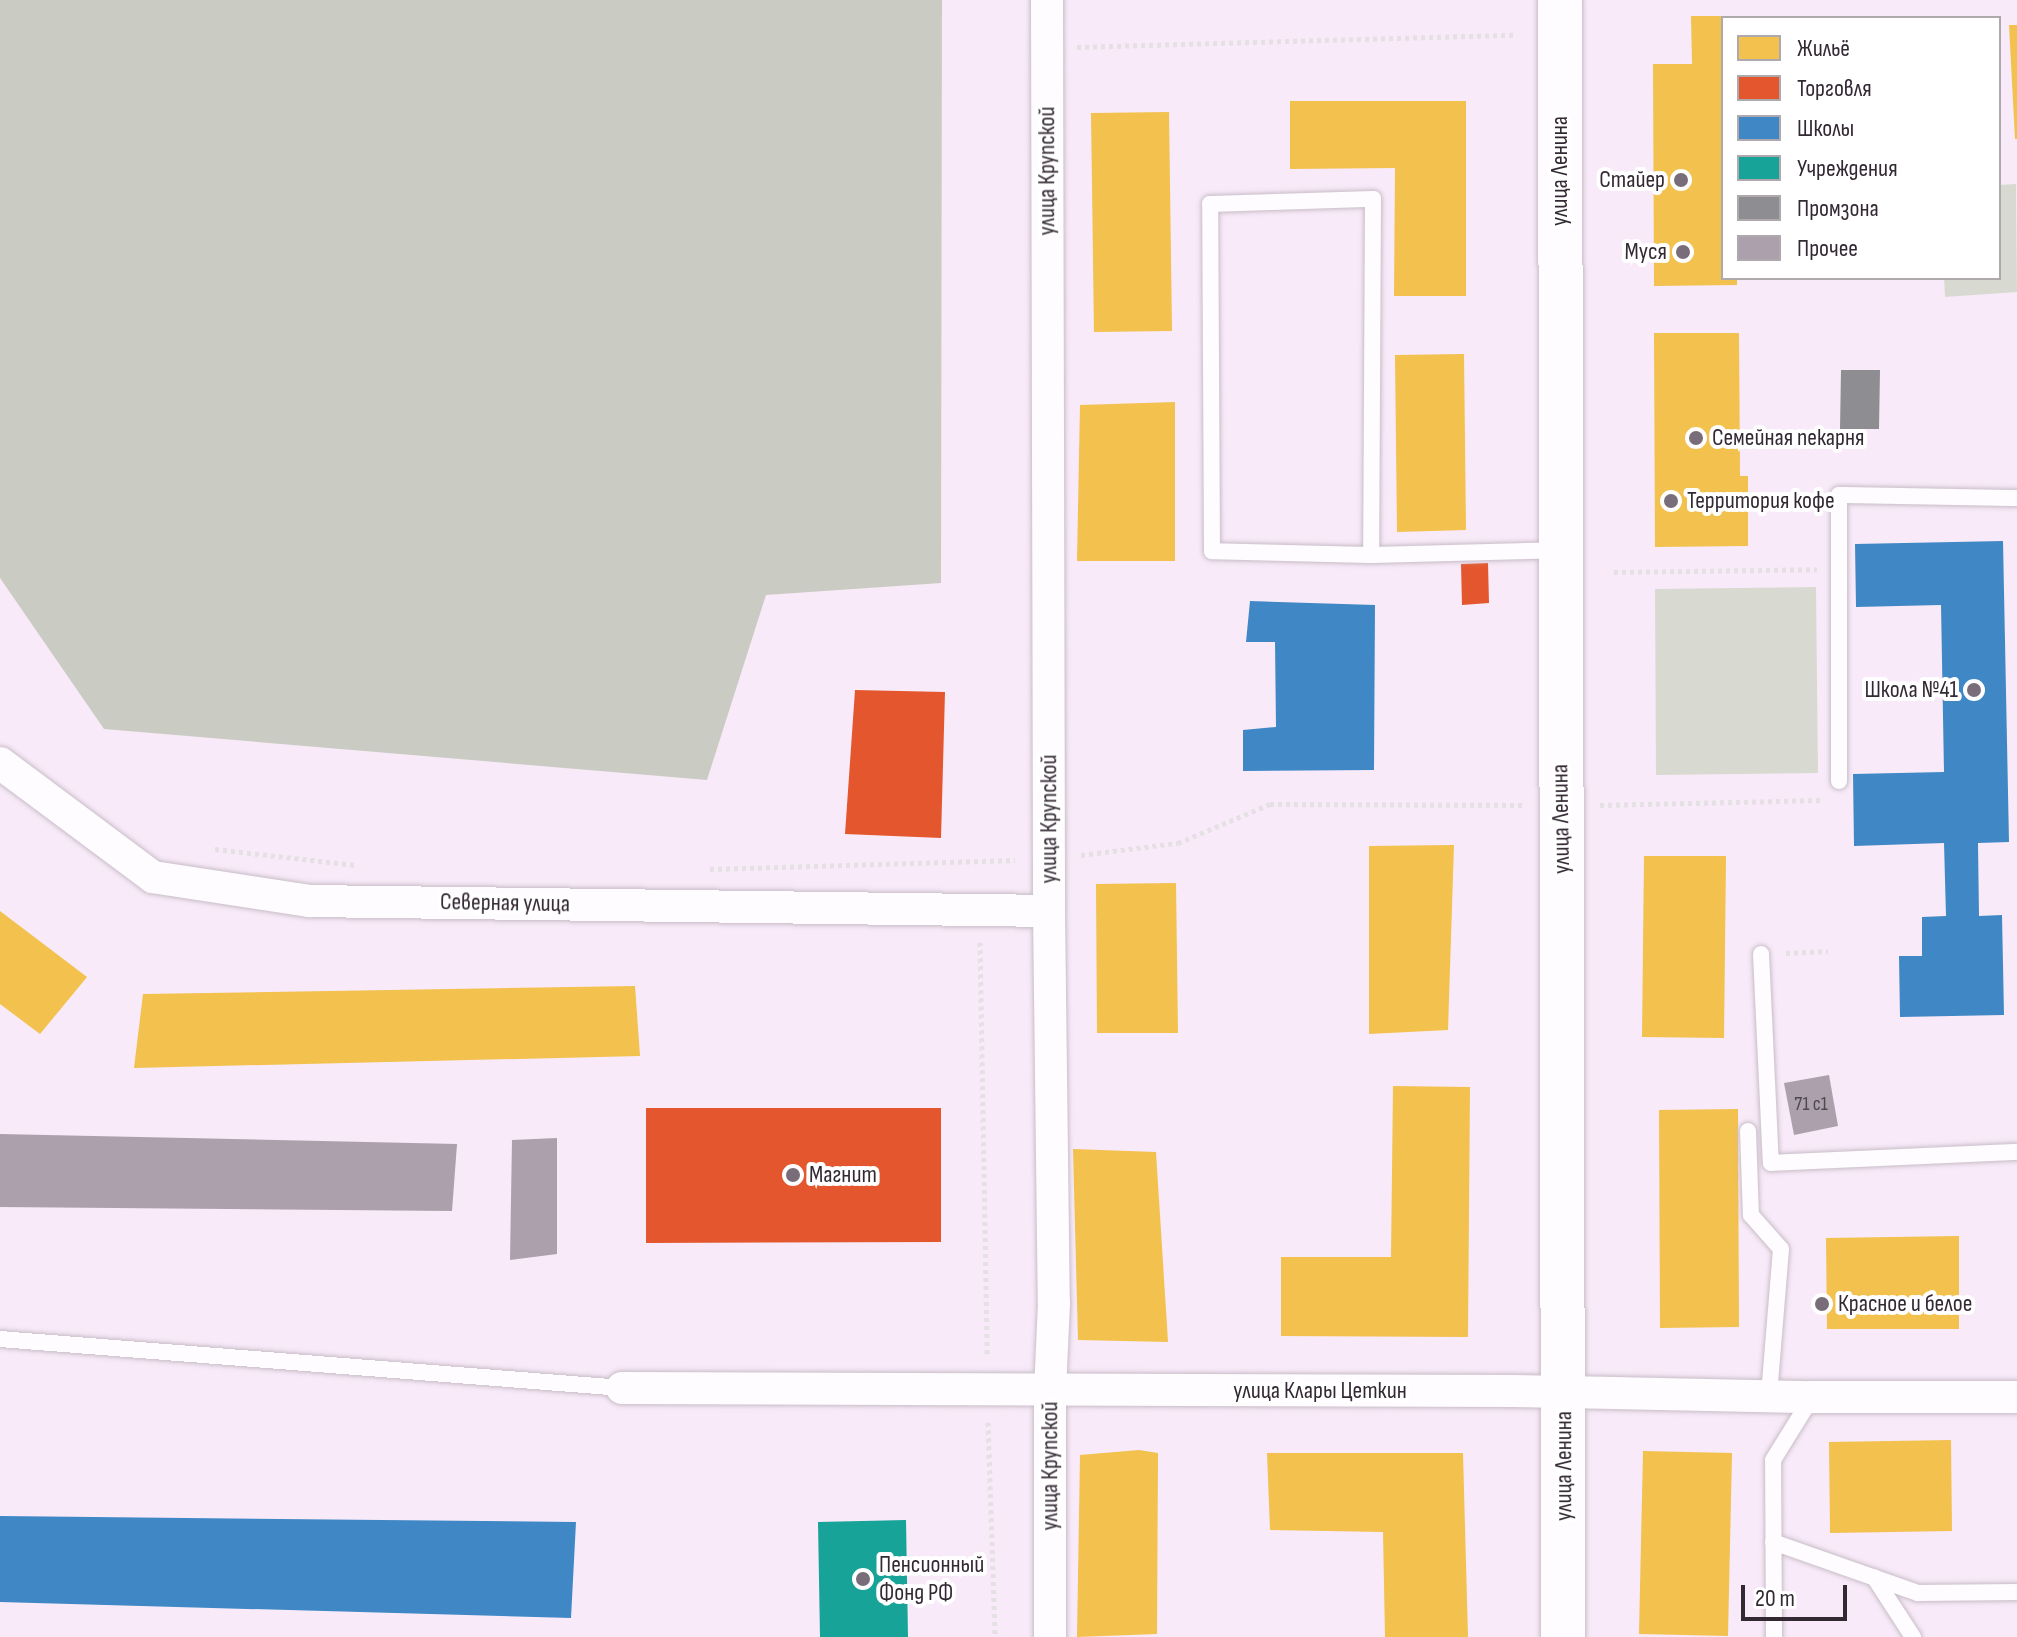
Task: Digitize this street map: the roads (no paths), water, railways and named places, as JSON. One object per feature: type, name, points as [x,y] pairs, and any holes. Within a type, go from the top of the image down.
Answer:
[{"type":"main road","name":"улица Ленина","points":[[1560,0],[1559,806],[1565,1393],[1563,1637]]},
{"type":"street","name":"улица Крупской","points":[[1047,0],[1049,911],[1054,1303],[1050,1391],[1050,1637]]},
{"type":"street","name":"Северная улица","points":[[0,763],[153,877],[309,901],[1049,911]]},
{"type":"street","name":"улица Клары Цеткин","points":[[622,1388],[2017,1397]]},
{"type":"lane","points":[[1371,555],[1373,199],[1210,204],[1212,551],[1371,555],[1559,550]]},
{"type":"lane","points":[[1839,781],[1839,495],[2017,498]]},
{"type":"lane","points":[[1761,954],[1771,1163],[2017,1152]]},
{"type":"lane","points":[[1748,1131],[1751,1215],[1781,1249],[1769,1396]]},
{"type":"lane","points":[[0,1339],[622,1388]]},
{"type":"lane","points":[[1774,1637],[1773,1460],[1812,1397]]},
{"type":"lane","points":[[1773,1542],[1918,1593],[2017,1592]]},
{"type":"lane","points":[[1874,1577],[1913,1637]]},
{"type":"place","name":"Стайер","points":[[1681,180]]},
{"type":"place","name":"Муся","points":[[1683,252]]},
{"type":"place","name":"Семейная пекарня","points":[[1696,438]]},
{"type":"place","name":"Территория кофе","points":[[1671,501]]},
{"type":"place","name":"Школа №41","points":[[1974,690]]},
{"type":"place","name":"Магнит","points":[[793,1175]]},
{"type":"place","name":"Красное и белое","points":[[1822,1304]]},
{"type":"place","name":"Пенсионный Фонд РФ","points":[[863,1579]]}]
